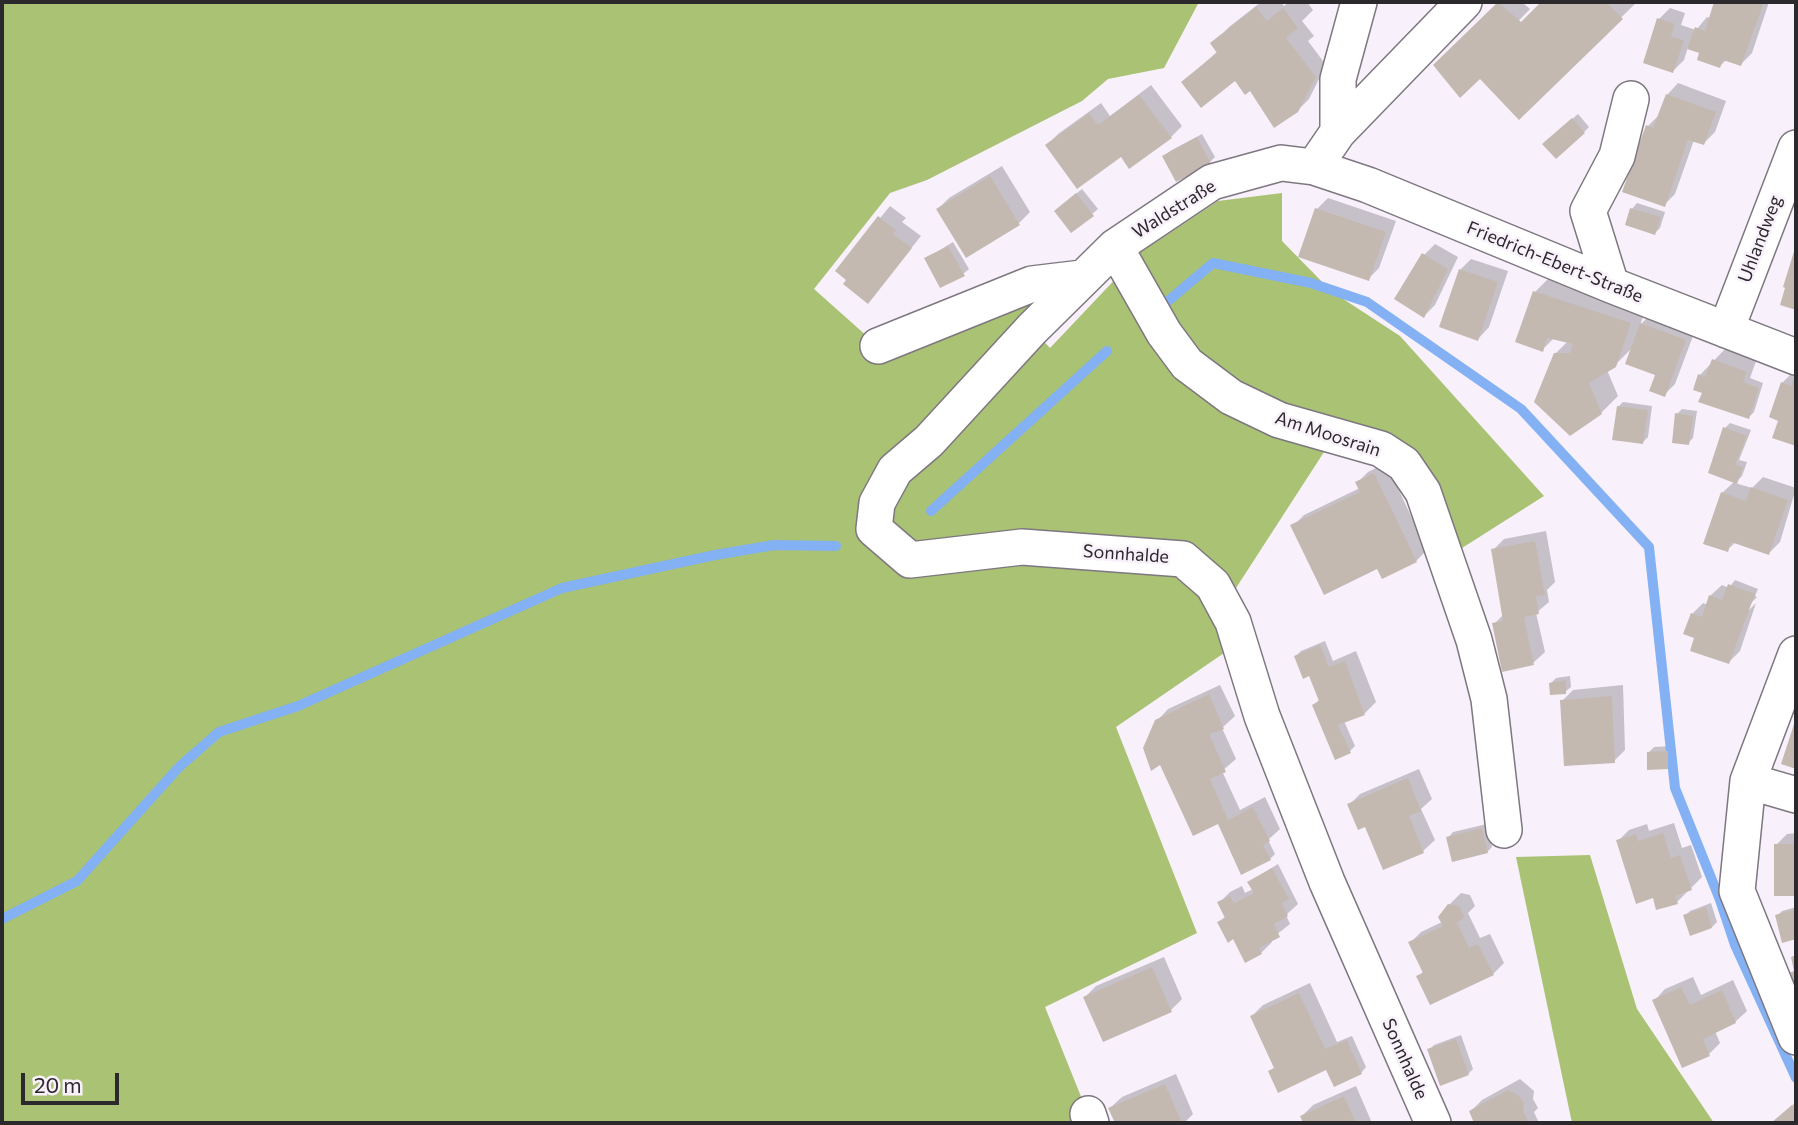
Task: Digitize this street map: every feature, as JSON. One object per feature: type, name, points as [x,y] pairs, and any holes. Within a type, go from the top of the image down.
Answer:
[{"type":"street","points":[[1338,132],[1338,79],[1359,2]]},
{"type":"street","points":[[1314,167],[1338,132],[1464,2]]},
{"type":"street","points":[[1611,285],[1588,211],[1617,156],[1631,99]]},
{"type":"street","name":"Uhlandweg","points":[[1726,331],[1796,148]]},
{"type":"street","name":"Waldstraße","points":[[1082,278],[1115,247],[1212,183],[1281,163],[1314,167]]},
{"type":"street","name":"Friedrich-Ebert-Straße","points":[[1314,167],[1368,185],[1611,285],[1796,357]]},
{"type":"street","name":"Am Moosrain","points":[[1115,247],[1164,333],[1187,364],[1231,397],[1279,421],[1381,449],[1404,464],[1423,492],[1474,639],[1486,687],[1504,830]]},
{"type":"street","points":[[878,346],[1032,284],[1082,278]]},
{"type":"street","name":"Sonnhalde","points":[[1082,278],[929,441],[895,470],[877,503],[874,529],[909,560],[1022,547],[1183,559],[1213,585],[1233,622],[1262,716],[1327,882],[1433,1123]]},
{"type":"street","points":[[1796,654],[1748,781],[1737,891],[1796,1037]]},
{"type":"street","points":[[1748,781],[1796,795]]},
{"type":"green space","points":[[2,2],[1199,2],[1164,68],[1108,79],[1082,101],[927,180],[890,193],[814,289],[878,346],[1032,284],[1032,329],[1050,348],[1141,252],[1218,201],[1282,193],[1282,241],[1331,291],[1400,336],[1544,496],[1462,548],[1429,477],[1335,435],[1225,605],[1224,653],[1116,727],[1197,933],[1045,1007],[1088,1114],[1070,1123],[2,1123]]},
{"type":"green space","points":[[1590,855],[1637,1009],[1714,1123],[1572,1123],[1516,857]]},
{"type":"building","points":[[1498,2],[1521,22],[1541,2],[1606,2],[1623,19],[1519,120],[1480,79],[1460,98],[1433,65]]},
{"type":"building","points":[[1714,2],[1764,2],[1741,66],[1723,60],[1720,68],[1697,60],[1699,53],[1687,49],[1695,27],[1705,31]]},
{"type":"building","points":[[1256,7],[1267,21],[1283,8],[1298,28],[1286,38],[1316,77],[1298,112],[1274,128],[1250,91],[1245,95],[1235,81],[1201,108],[1181,82],[1217,53],[1210,43]]},
{"type":"building","points":[[1657,18],[1675,24],[1671,36],[1684,41],[1673,73],[1643,63]]},
{"type":"building","points":[[1666,94],[1716,112],[1704,145],[1688,140],[1665,207],[1622,192],[1646,125],[1653,128]]},
{"type":"building","points":[[1139,95],[1172,138],[1129,169],[1121,157],[1077,189],[1045,145],[1089,113],[1098,125]]},
{"type":"building","points":[[1572,118],[1585,133],[1556,159],[1542,144]]},
{"type":"building","points":[[1197,137],[1211,164],[1176,182],[1162,156]]},
{"type":"building","points":[[990,176],[1020,225],[966,258],[936,209]]},
{"type":"building","points":[[1076,193],[1094,216],[1071,233],[1054,211]]},
{"type":"building","points":[[1315,208],[1386,232],[1369,281],[1298,257]]},
{"type":"building","points":[[1630,208],[1661,217],[1655,235],[1625,225]]},
{"type":"building","points":[[878,216],[896,230],[893,234],[912,248],[868,304],[843,284],[846,280],[835,271]]},
{"type":"building","points":[[1796,245],[1796,310],[1780,305]]},
{"type":"building","points":[[948,246],[965,276],[940,288],[924,258]]},
{"type":"building","points":[[1422,253],[1448,269],[1424,318],[1394,299]]},
{"type":"building","points":[[1459,269],[1498,282],[1478,341],[1439,327]]},
{"type":"building","points":[[1533,291],[1631,323],[1616,367],[1589,383],[1602,414],[1570,436],[1534,402],[1554,353],[1570,353],[1573,344],[1547,338],[1543,352],[1515,342]]},
{"type":"building","points":[[1640,323],[1686,340],[1665,397],[1649,391],[1655,375],[1625,364]]},
{"type":"building","points":[[1712,359],[1747,372],[1743,382],[1759,388],[1749,419],[1698,402],[1702,393],[1693,390],[1698,374],[1705,377]]},
{"type":"building","points":[[1794,378],[1796,446],[1772,438],[1778,421],[1769,417],[1781,382],[1791,386]]},
{"type":"building","points":[[1617,406],[1648,410],[1643,444],[1612,440]]},
{"type":"building","points":[[1675,413],[1693,416],[1689,445],[1672,443]]},
{"type":"building","points":[[1723,427],[1747,436],[1735,465],[1743,467],[1737,484],[1708,473]]},
{"type":"building","points":[[1374,473],[1417,562],[1382,579],[1377,569],[1324,595],[1290,525],[1360,492],[1355,482]]},
{"type":"building","points":[[1751,487],[1788,500],[1769,555],[1731,542],[1728,552],[1703,544],[1721,492],[1746,501]]},
{"type":"building","points":[[1535,541],[1545,595],[1536,596],[1539,614],[1524,617],[1534,665],[1502,672],[1492,623],[1503,621],[1491,549]]},
{"type":"building","points":[[1728,584],[1755,594],[1729,664],[1690,651],[1694,638],[1683,634],[1691,613],[1702,617],[1709,595],[1722,600]]},
{"type":"building","points":[[1320,645],[1329,667],[1345,661],[1365,715],[1338,725],[1351,753],[1335,760],[1312,705],[1319,701],[1309,676],[1303,679],[1294,656]]},
{"type":"building","points":[[1566,680],[1566,694],[1550,695],[1549,683]]},
{"type":"building","points":[[1209,694],[1224,729],[1209,734],[1226,772],[1210,779],[1228,820],[1253,807],[1270,841],[1263,845],[1271,860],[1241,875],[1218,824],[1193,836],[1160,765],[1151,771],[1143,748],[1155,720]]},
{"type":"building","points":[[1612,696],[1615,763],[1564,766],[1560,700]]},
{"type":"building","points":[[1796,718],[1796,769],[1781,764]]},
{"type":"building","points":[[1668,751],[1668,769],[1647,770],[1647,752]]},
{"type":"building","points":[[1408,778],[1421,811],[1409,816],[1424,853],[1383,870],[1365,827],[1358,830],[1347,804]]},
{"type":"building","points":[[1482,828],[1488,853],[1452,862],[1446,837]]},
{"type":"building","points":[[1663,833],[1671,858],[1680,855],[1692,890],[1675,896],[1678,904],[1656,910],[1653,898],[1636,904],[1616,840],[1636,834],[1638,841]]},
{"type":"building","points":[[1774,844],[1796,844],[1796,896],[1774,896]]},
{"type":"building","points":[[1272,868],[1289,899],[1282,903],[1288,916],[1274,924],[1280,937],[1259,948],[1262,954],[1245,963],[1233,939],[1228,943],[1217,922],[1225,918],[1217,902],[1230,896],[1234,903],[1254,893],[1247,882]]},
{"type":"building","points":[[1448,904],[1459,906],[1465,918],[1457,922],[1469,948],[1478,944],[1494,975],[1430,1005],[1416,976],[1423,973],[1408,942],[1443,926],[1438,917]]},
{"type":"building","points":[[1706,907],[1712,928],[1690,936],[1683,915]]},
{"type":"building","points":[[1796,909],[1796,939],[1782,943],[1775,915]]},
{"type":"building","points":[[1796,955],[1796,993],[1789,973],[1794,971],[1791,957]]},
{"type":"building","points":[[1152,967],[1172,1012],[1103,1042],[1083,997]]},
{"type":"building","points":[[1681,987],[1690,1005],[1722,990],[1736,1023],[1703,1039],[1710,1056],[1682,1068],[1652,1000]]},
{"type":"building","points":[[1299,993],[1325,1049],[1347,1040],[1362,1074],[1334,1087],[1326,1070],[1278,1093],[1268,1071],[1274,1068],[1250,1016]]},
{"type":"building","points":[[1456,1039],[1469,1075],[1440,1086],[1427,1049]]},
{"type":"building","points":[[1165,1084],[1182,1123],[1115,1123],[1108,1108]]},
{"type":"building","points":[[1508,1090],[1518,1095],[1524,1103],[1523,1111],[1528,1121],[1474,1123],[1469,1111]]},
{"type":"building","points":[[1344,1096],[1356,1123],[1303,1123],[1300,1116]]},
{"type":"building","points":[[1792,1105],[1796,1110],[1796,1123],[1771,1123]]},
{"type":"waterway","points":[[1168,301],[1213,263],[1311,283],[1367,302],[1521,409],[1649,547],[1675,788],[1735,945],[1796,1078]]},
{"type":"waterway","points":[[931,511],[1107,351]]},
{"type":"waterway","points":[[2,919],[77,881],[179,767],[219,732],[298,706],[562,588],[774,545],[836,546]]}]
